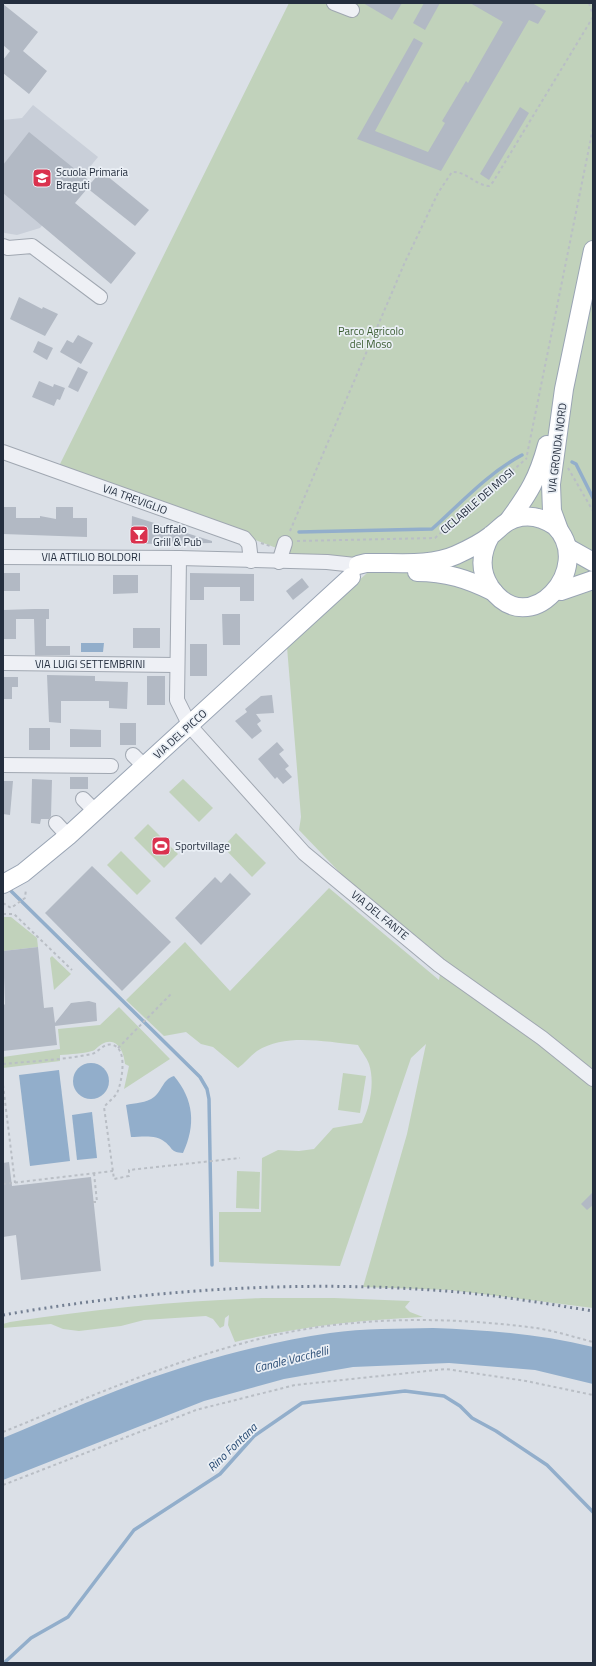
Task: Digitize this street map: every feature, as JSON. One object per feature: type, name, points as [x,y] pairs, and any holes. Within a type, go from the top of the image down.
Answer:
[{"type":"main road","name":"VIA GRONDA NORD","points":[[509,520],[528,495],[541,461],[564,389],[593,250]]},
{"type":"main road","name":"VIA GRONDA NORD","points":[[541,461],[551,498],[552,511],[559,530]]},
{"type":"main road","points":[[522,517],[536,517],[548,522],[559,530],[570,549],[572,564],[569,579],[561,591],[549,601],[535,606],[520,606],[506,601],[494,592],[487,582],[483,570],[482,558],[485,546],[490,536],[499,526],[509,520],[522,517]]},
{"type":"main road","name":"VIA ATTILIO BOLDORI","points":[[355,571],[366,563],[429,562],[444,559],[456,555],[490,536]]},
{"type":"main road","points":[[570,549],[593,562]]},
{"type":"main road","name":"VIA ATTILIO BOLDORI","points":[[355,571],[436,572],[460,576],[494,592]]},
{"type":"main road","name":"VIA DEL PICCO","points":[[3,884],[28,869],[62,829],[139,760],[165,748],[188,723],[355,571]]},
{"type":"main road","points":[[561,591],[593,580]]},
{"type":"street","points":[[334,3],[352,10]]},
{"type":"street","points":[[3,246],[8,248],[32,246],[100,297]]},
{"type":"street","name":"VIA TREVIGLIO","points":[[3,452],[244,538]]},
{"type":"street","points":[[244,538],[248,544],[252,561]]},
{"type":"street","points":[[279,562],[285,543]]},
{"type":"street","name":"VIA ATTILIO BOLDORI","points":[[3,556],[179,558],[279,562],[327,562],[355,571]]},
{"type":"street","points":[[179,558],[176,665],[177,700],[188,723]]},
{"type":"street","name":"VIA LUIGI SETTEMBRINI","points":[[3,663],[176,665]]},
{"type":"street","name":"VIA DEL FANTE","points":[[188,723],[304,853],[439,965],[542,1038],[593,1079]]},
{"type":"street","points":[[3,766],[111,766]]},
{"type":"path","points":[[285,543],[405,262],[438,193],[452,172],[459,172],[482,185],[489,186],[493,182],[593,16],[589,3]]},
{"type":"path","points":[[593,128],[529,440],[541,461],[570,468],[593,511]]},
{"type":"path","name":"CICLABILE DEI MOSI","points":[[244,538],[251,539],[274,548],[291,541],[435,538],[541,461]]},
{"type":"path","points":[[3,903],[11,908],[15,907],[25,898]]},
{"type":"path","points":[[3,914],[14,914],[72,970]]},
{"type":"path","points":[[118,1048],[171,994]]},
{"type":"path","points":[[3,1064],[94,1054],[106,1045],[113,1044],[118,1048],[122,1053],[123,1064],[117,1092],[104,1107],[114,1179],[129,1176],[128,1170],[240,1158]]},
{"type":"path","points":[[3,1085],[15,1183]]},
{"type":"path","points":[[3,1184],[113,1171]]},
{"type":"path","points":[[93,1202],[97,1202],[94,1173]]},
{"type":"path","points":[[3,1432],[136,1378],[200,1356],[260,1338],[302,1331],[370,1322],[448,1320],[537,1328],[593,1342]]},
{"type":"path","points":[[3,1485],[196,1410],[295,1385],[446,1369],[526,1380],[593,1395]]},
{"type":"shaded area","name":"Scuola Primaria Braguti","points":[[33,105],[98,157],[40,228],[17,235],[5,233],[3,232],[3,120],[22,118]]},
{"type":"green space","name":"Parco Agricolo del Moso","points":[[289,3],[593,3],[593,1308],[450,1290],[363,1287],[407,1134],[426,1044],[411,1058],[340,1266],[219,1262],[219,1212],[261,1212],[262,1158],[278,1150],[299,1151],[314,1149],[333,1128],[362,1123],[367,1110],[372,1086],[369,1064],[358,1045],[293,1040],[268,1045],[257,1051],[238,1068],[213,1047],[201,1044],[186,1032],[164,1036],[126,1000],[185,942],[230,991],[329,888],[439,980],[442,963],[371,905],[299,830],[301,817],[287,647],[380,561],[295,555],[59,466]]},
{"type":"green space","points":[[183,779],[213,808],[199,822],[169,792]]},
{"type":"green space","points":[[148,824],[178,854],[164,868],[134,838]]},
{"type":"green space","points":[[236,833],[266,863],[252,877],[223,847]]},
{"type":"green space","points":[[121,851],[151,881],[137,895],[107,865]]},
{"type":"green space","points":[[3,917],[11,917],[37,938],[38,947],[3,951]]},
{"type":"green space","points":[[52,956],[71,974],[54,990],[50,958]]},
{"type":"green space","points":[[119,1007],[170,1059],[124,1089],[129,1066],[125,1064],[119,1046],[112,1042],[102,1044],[93,1051],[60,1055],[60,1061],[3,1068],[3,1057],[60,1049],[58,1029],[100,1025]]},
{"type":"green space","points":[[343,1073],[366,1076],[360,1113],[338,1110]]},
{"type":"green space","points":[[237,1171],[260,1172],[259,1209],[236,1208]]},
{"type":"green space","points":[[262,1298],[334,1298],[410,1301],[405,1307],[410,1312],[423,1317],[375,1320],[304,1328],[235,1342],[228,1325],[229,1315],[225,1318],[224,1326],[220,1328],[213,1319],[206,1316],[144,1320],[121,1326],[79,1331],[63,1329],[51,1324],[3,1328],[3,1324],[10,1322],[104,1309],[167,1303]]},
{"type":"water","points":[[81,643],[104,643],[103,652],[81,652]]},
{"type":"water","points":[[91,1063],[101,1066],[106,1071],[109,1081],[106,1091],[101,1096],[91,1099],[81,1096],[76,1091],[73,1081],[76,1071],[81,1066]]},
{"type":"water","points":[[59,1070],[70,1161],[30,1166],[19,1075]]},
{"type":"water","points":[[174,1076],[186,1094],[191,1113],[190,1133],[183,1153],[174,1151],[161,1139],[148,1136],[131,1137],[126,1105],[144,1102],[151,1099],[157,1094],[167,1080]]},
{"type":"water","points":[[92,1112],[97,1158],[77,1160],[72,1115]]},
{"type":"water","name":"Canale Vacchelli","points":[[433,1328],[513,1333],[593,1347],[593,1384],[535,1370],[449,1363],[353,1367],[284,1379],[204,1401],[3,1480],[3,1438],[134,1384],[182,1368],[255,1347],[305,1337],[356,1330]]},
{"type":"building","points":[[363,3],[402,3],[392,20]]},
{"type":"building","points":[[424,3],[440,3],[425,30],[413,23]]},
{"type":"building","points":[[470,3],[532,3],[546,11],[538,24],[529,20],[441,171],[357,139],[414,38],[423,43],[375,131],[428,152],[445,123],[442,121],[466,81],[468,83],[503,22]]},
{"type":"building","points":[[3,4],[38,32],[23,51],[47,71],[29,94],[3,73],[3,60],[10,51],[3,45]]},
{"type":"building","points":[[520,107],[529,113],[489,180],[480,174]]},
{"type":"building","points":[[29,132],[92,183],[75,203],[136,253],[111,284],[3,193],[3,165]]},
{"type":"building","points":[[101,171],[149,210],[135,226],[87,188]]},
{"type":"building","points":[[19,297],[42,309],[43,307],[58,314],[45,336],[10,319]]},
{"type":"building","points":[[78,335],[93,343],[81,364],[60,352],[67,340],[73,343]]},
{"type":"building","points":[[38,341],[53,348],[47,360],[33,352]]},
{"type":"building","points":[[78,367],[88,372],[78,392],[68,387]]},
{"type":"building","points":[[39,381],[53,387],[54,384],[65,388],[60,400],[57,399],[54,406],[32,397]]},
{"type":"building","points":[[3,507],[16,507],[16,518],[40,518],[40,516],[56,519],[56,507],[73,507],[73,518],[87,518],[87,537],[3,534]]},
{"type":"building","points":[[132,516],[212,541],[212,543],[131,544]]},
{"type":"building","points":[[3,573],[20,573],[20,591],[3,591]]},
{"type":"building","points":[[190,573],[254,574],[254,601],[240,601],[240,587],[204,587],[204,600],[190,600]]},
{"type":"building","points":[[113,575],[138,575],[138,593],[113,594]]},
{"type":"building","points":[[302,578],[309,587],[293,600],[286,591]]},
{"type":"building","points":[[49,609],[49,619],[46,619],[46,646],[70,646],[70,655],[35,655],[34,619],[16,619],[16,639],[3,639],[3,610]]},
{"type":"building","points":[[222,614],[240,614],[240,645],[223,645]]},
{"type":"building","points":[[133,628],[160,628],[160,648],[133,648]]},
{"type":"building","points":[[190,644],[207,644],[207,676],[190,676]]},
{"type":"building","points":[[47,675],[95,676],[95,681],[128,682],[127,709],[109,708],[109,701],[61,701],[61,723],[49,722]]},
{"type":"building","points":[[147,676],[165,676],[165,705],[147,705]]},
{"type":"building","points":[[3,677],[18,677],[18,687],[12,687],[12,699],[3,699]]},
{"type":"building","points":[[272,695],[274,713],[256,714],[261,721],[257,724],[262,731],[252,739],[235,721],[247,712],[245,709],[261,696]]},
{"type":"building","points":[[120,723],[136,723],[136,745],[120,745]]},
{"type":"building","points":[[29,728],[50,728],[50,750],[29,750]]},
{"type":"building","points":[[70,729],[101,730],[101,747],[70,747]]},
{"type":"building","points":[[277,742],[284,750],[279,754],[289,766],[285,769],[292,777],[283,784],[277,777],[275,779],[258,759]]},
{"type":"building","points":[[70,777],[88,777],[88,789],[70,789]]},
{"type":"building","points":[[32,779],[52,780],[51,816],[49,819],[41,819],[40,824],[31,823]]},
{"type":"building","points":[[3,781],[13,781],[10,815],[3,814]]},
{"type":"building","points":[[92,866],[171,942],[122,991],[45,913]]},
{"type":"building","points":[[230,873],[251,894],[201,945],[175,918],[215,877],[221,883]]},
{"type":"building","points":[[38,947],[44,1008],[53,1007],[55,1023],[71,1003],[89,1001],[96,1003],[97,1021],[55,1026],[57,1045],[3,1051],[3,1006],[5,1004],[3,951]]},
{"type":"building","points":[[9,1162],[12,1186],[91,1177],[101,1271],[21,1280],[16,1235],[3,1237],[3,1163]]},
{"type":"building","points":[[593,1192],[593,1205],[587,1210],[581,1204]]},
{"type":"waterway","points":[[299,532],[432,529],[486,480],[522,455]]},
{"type":"waterway","points":[[572,462],[576,464],[593,498]]},
{"type":"waterway","points":[[11,891],[200,1077],[207,1089],[209,1099],[212,1265]]},
{"type":"waterway","name":"Rino Fontana","points":[[4,1663],[31,1638],[68,1617],[134,1530],[220,1474],[254,1436],[302,1403],[405,1391],[444,1396],[460,1406],[472,1418],[496,1431],[547,1465],[593,1512]]},
{"type":"railway","points":[[3,1315],[59,1306],[173,1293],[230,1289],[344,1286],[458,1292],[593,1311]]},
{"type":"place","name":"Scuola Primaria Braguti","points":[[42,178]]},
{"type":"place","name":"Buffalo Grill & Pub","points":[[139,535]]},
{"type":"place","name":"Sportvillage","points":[[161,846]]}]
